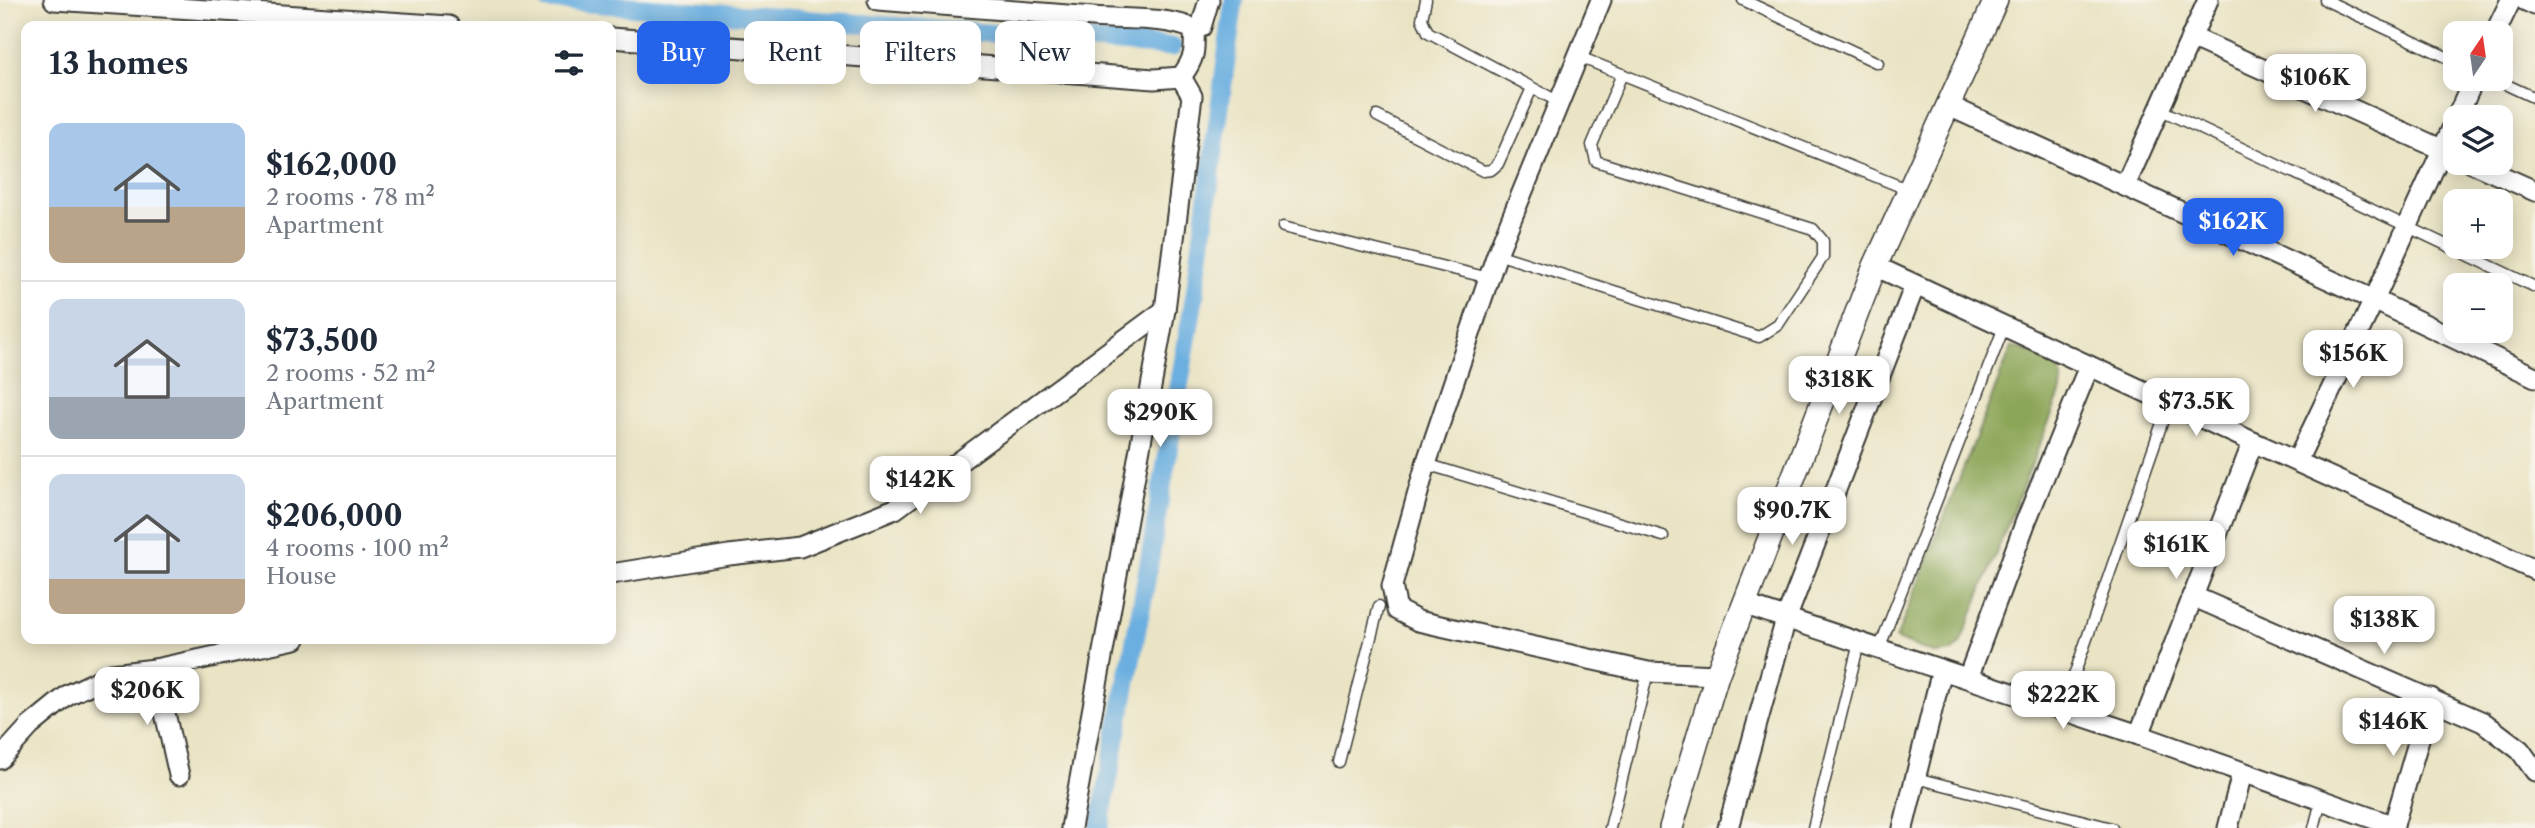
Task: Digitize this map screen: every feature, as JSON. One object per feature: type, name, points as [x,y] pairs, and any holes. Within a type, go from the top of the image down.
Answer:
[{"type":"street","points":[[54,0],[373,21]]},
{"type":"street","points":[[878,0],[1166,20],[1194,29],[1201,27],[1209,0]]},
{"type":"street","points":[[1601,0],[1497,254],[1426,464],[1392,586],[1397,610],[1418,621],[1648,672],[1717,675]]},
{"type":"street","points":[[1671,828],[1717,675],[1875,266],[1996,0]]},
{"type":"street","points":[[2124,186],[2208,0]]},
{"type":"street","points":[[2501,21],[2511,0]]},
{"type":"street","points":[[2524,0],[2535,5]]},
{"type":"street","points":[[616,38],[1154,79],[1181,77],[1192,62],[1194,29]]},
{"type":"street","points":[[2191,37],[2443,149]]},
{"type":"street","points":[[1071,828],[1165,310],[1192,96],[1181,77]]},
{"type":"street","points":[[1947,105],[2374,300],[2535,377]]},
{"type":"street","points":[[2297,461],[2408,227],[2443,163]]},
{"type":"street","points":[[2499,175],[2535,191]]},
{"type":"street","points":[[1875,266],[2535,570]]},
{"type":"street","points":[[1728,828],[1786,619],[1915,285]]},
{"type":"street","points":[[616,573],[800,547],[894,509],[1165,310]]},
{"type":"street","points":[[1968,678],[2026,521],[2089,366]]},
{"type":"street","points":[[2139,734],[2253,442]]},
{"type":"street","points":[[2192,596],[2483,722],[2520,750],[2535,771]]},
{"type":"street","points":[[1743,604],[2139,734],[2394,827],[2431,698]]},
{"type":"street","points":[[0,759],[30,726],[68,695],[113,674],[155,669],[272,644]]},
{"type":"street","points":[[155,669],[179,775]]},
{"type":"street","points":[[1903,828],[1942,670]]},
{"type":"street","points":[[2228,828],[2242,773]]},
{"type":"lane","points":[[1426,0],[1422,19],[1428,32],[1559,102]]},
{"type":"lane","points":[[1743,0],[1878,63]]},
{"type":"lane","points":[[2325,0],[2443,55]]},
{"type":"lane","points":[[1577,56],[1909,190]]},
{"type":"lane","points":[[1497,254],[1759,337],[1778,325],[1823,257],[1823,242],[1813,229],[1597,161],[1592,145],[1622,74]]},
{"type":"lane","points":[[1377,116],[1483,171],[1491,170],[1498,164],[1532,88]]},
{"type":"lane","points":[[2513,88],[2535,98]]},
{"type":"lane","points":[[2159,109],[2535,287]]},
{"type":"lane","points":[[1283,227],[1489,278]]},
{"type":"lane","points":[[1879,649],[2004,327]]},
{"type":"lane","points":[[2062,710],[2169,403]]},
{"type":"lane","points":[[1426,464],[1663,536]]},
{"type":"lane","points":[[1339,762],[1379,606]]},
{"type":"lane","points":[[1813,828],[1859,643]]},
{"type":"lane","points":[[1610,828],[1648,672]]},
{"type":"lane","points":[[1916,778],[2112,828]]},
{"type":"lane","points":[[2314,828],[2321,801]]},
{"type":"green space","points":[[2012,346],[2042,357],[2056,366],[2062,379],[2059,396],[1960,644],[1951,652],[1936,654],[1896,639]]},
{"type":"waterway","points":[[548,0],[1172,47]]},
{"type":"waterway","points":[[1099,828],[1143,598],[1195,293],[1234,0]]}]
